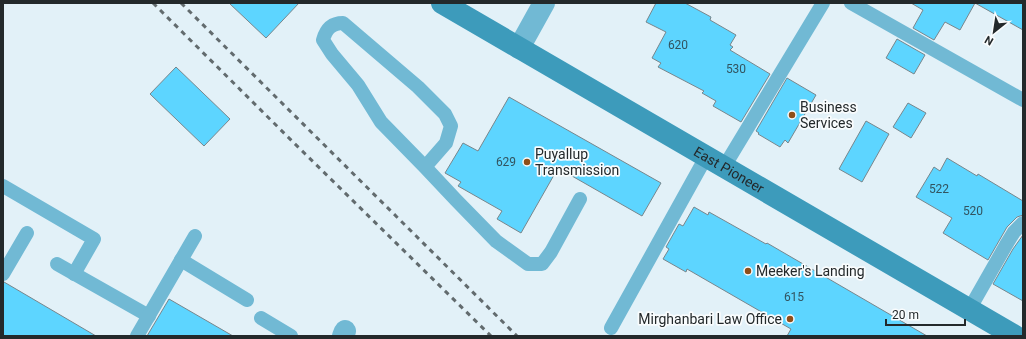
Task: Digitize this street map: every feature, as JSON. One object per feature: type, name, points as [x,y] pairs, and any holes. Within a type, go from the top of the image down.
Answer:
[{"type":"main road","name":"East Pioneer","points":[[442,3],[1015,336]]},
{"type":"street","points":[[519,48],[544,3]]},
{"type":"lane","points":[[611,328],[715,162],[823,3]]},
{"type":"lane","points":[[861,5],[1023,100]]},
{"type":"lane","points":[[425,167],[446,143],[451,126],[445,114],[418,87],[343,23],[337,23],[325,32],[323,40],[332,54],[358,85],[381,122],[496,241],[528,264],[542,264],[551,252],[580,199]]},
{"type":"lane","points":[[3,186],[94,239],[74,274]]},
{"type":"lane","points":[[970,310],[1006,245],[1014,232],[1023,223]]},
{"type":"lane","points":[[3,274],[27,233]]},
{"type":"lane","points":[[137,336],[195,236]]},
{"type":"lane","points":[[180,260],[247,300]]},
{"type":"lane","points":[[57,264],[149,316]]},
{"type":"lane","points":[[261,318],[291,336]]},
{"type":"building","points":[[229,3],[299,3],[266,38]]},
{"type":"building","points":[[656,3],[685,3],[711,17],[710,20],[736,35],[730,45],[733,47],[730,50],[770,74],[741,122],[713,106],[716,101],[702,93],[704,91],[658,67],[661,63],[652,58],[666,32],[646,22]]},
{"type":"building","points":[[911,3],[975,3],[960,30],[945,22],[934,40],[913,28],[923,10]]},
{"type":"building","points":[[975,3],[1023,3],[1023,30]]},
{"type":"building","points":[[897,39],[925,55],[914,74],[886,58]]},
{"type":"building","points":[[176,67],[230,119],[204,146],[150,94]]},
{"type":"building","points":[[787,78],[816,95],[788,143],[785,140],[780,147],[758,134],[759,133],[756,131]]},
{"type":"building","points":[[509,97],[661,183],[642,216],[558,168],[521,233],[497,219],[502,211],[458,186],[461,182],[445,173],[463,143],[478,151]]},
{"type":"building","points":[[908,103],[926,113],[911,138],[893,127]]},
{"type":"building","points":[[866,121],[889,134],[862,182],[839,169]]},
{"type":"building","points":[[947,158],[977,176],[978,174],[1023,201],[1023,215],[1017,217],[1007,227],[988,260],[943,233],[952,218],[916,197],[934,167],[940,171]]},
{"type":"building","name":"Meeker's Landing","points":[[694,207],[708,215],[709,212],[766,244],[767,243],[927,336],[787,336],[791,329],[687,269],[686,272],[663,259],[669,249],[666,247],[679,224],[683,226]]},
{"type":"building","points":[[1023,235],[1023,301],[993,284],[1013,249]]},
{"type":"building","points":[[4,282],[96,336],[3,336]]},
{"type":"building","points":[[169,299],[233,336],[147,336]]},
{"type":"railway","points":[[153,3],[491,336]]},
{"type":"railway","points":[[181,3],[517,336]]},
{"type":"place","name":"Business Services","points":[[792,115]]},
{"type":"place","name":"Puyallup Transmission","points":[[527,162]]},
{"type":"place","name":"Meeker's Landing","points":[[748,271]]},
{"type":"place","name":"Mirghanbari Law Office","points":[[790,319]]}]
